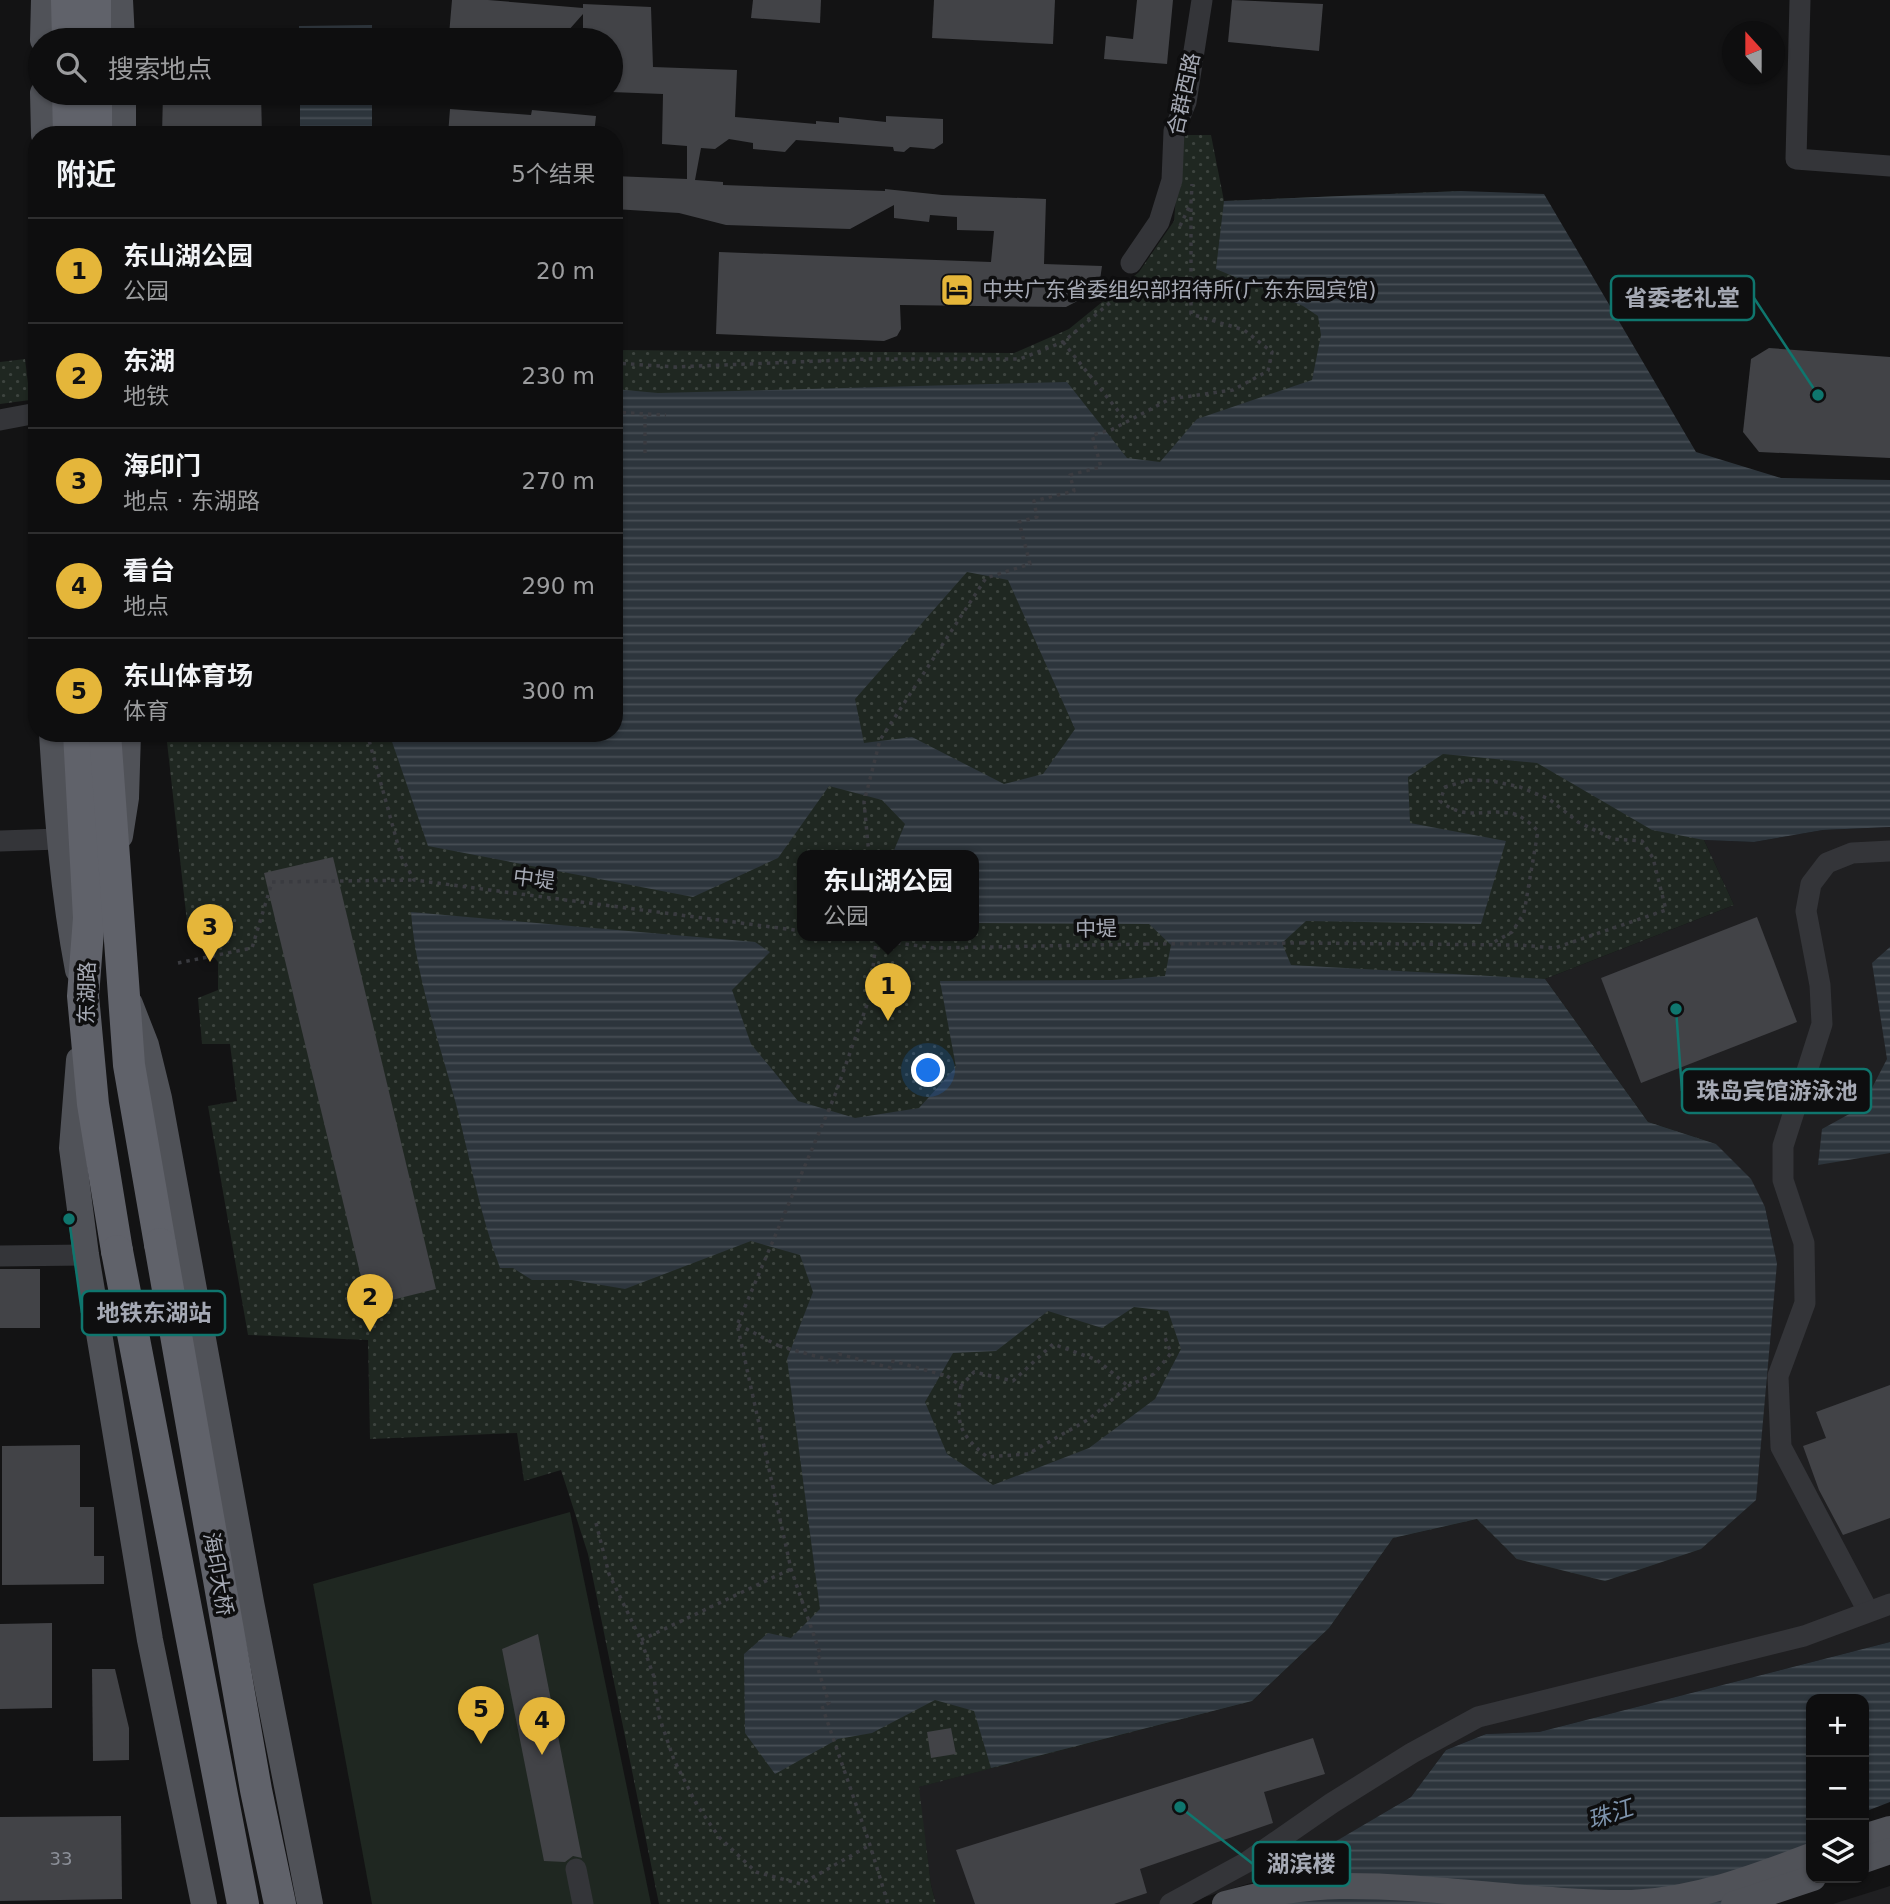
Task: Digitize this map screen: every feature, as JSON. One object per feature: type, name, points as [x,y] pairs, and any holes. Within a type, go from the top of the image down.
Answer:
[{"type":"highway","points":[[67,0],[68,28]]},
{"type":"highway","points":[[94,0],[95,28]]},
{"type":"highway","points":[[68,105],[69,126]]},
{"type":"highway","points":[[96,105],[96,126]]},
{"type":"highway","name":"东湖路","points":[[79,742],[89,918],[83,996],[93,1104],[117,1251]]},
{"type":"highway","name":"东湖路","points":[[105,742],[129,1065],[160,1244]]},
{"type":"highway","name":"海印大桥","points":[[160,1244],[256,1790],[280,1904]]},
{"type":"highway","name":"海印大桥","points":[[117,1251],[243,1904]]},
{"type":"main road","points":[[43,28],[44,0]]},
{"type":"main road","points":[[120,0],[121,28]]},
{"type":"main road","points":[[43,105],[44,126]]},
{"type":"main road","points":[[123,105],[123,126]]},
{"type":"main road","points":[[53,742],[59,839],[83,996],[72,1148],[86,1255],[150,1640],[204,1904]]},
{"type":"main road","points":[[115,865],[133,742]]},
{"type":"main road","points":[[124,987],[146,1045],[159,1098],[251,1602],[310,1904]]},
{"type":"main road","points":[[1869,1835],[1890,1829]]},
{"type":"main road","points":[[1869,1858],[1890,1851]]},
{"type":"main road","points":[[1225,1904],[1287,1891],[1339,1886],[1587,1902],[1664,1900],[1721,1888],[1806,1858]]},
{"type":"main road","points":[[1734,1904],[1806,1880]]},
{"type":"street","name":"合群西路","points":[[1135,270],[1158,222],[1172,180],[1174,131],[1186,102],[1202,0]]},
{"type":"street","points":[[1800,0],[1796,159],[1890,166]]},
{"type":"street","points":[[0,420],[28,415]]},
{"type":"street","points":[[0,841],[59,839]]},
{"type":"street","points":[[1868,1611],[1781,1447],[1778,1376],[1805,1303],[1804,1243],[1783,1180],[1783,1146],[1822,1024],[1820,985],[1806,911],[1811,884],[1827,863],[1852,853],[1890,851]]},
{"type":"street","points":[[0,1256],[86,1255]]},
{"type":"street","points":[[1170,1904],[1247,1862],[1412,1753],[1478,1717],[1804,1636],[1890,1604]]},
{"type":"street","points":[[576,1869],[583,1904]]},
{"type":"path","points":[[869,850],[864,802],[880,740],[986,578],[1030,564],[1019,522],[1037,517],[1034,501],[1074,491],[1070,475],[1101,467],[1092,435],[1111,430],[1170,399],[1233,390],[1268,371],[1272,352],[1244,330],[1191,314],[1192,179]]},
{"type":"path","points":[[1179,228],[1191,203]]},
{"type":"path","points":[[623,364],[675,367],[869,359],[1020,359],[1063,342],[1135,270]]},
{"type":"path","points":[[1063,342],[1127,422]]},
{"type":"path","points":[[623,412],[666,415]]},
{"type":"path","points":[[645,413],[645,453]]},
{"type":"path","points":[[369,742],[401,856],[414,880]]},
{"type":"path","name":"中堤","points":[[894,941],[935,948],[1302,943],[1555,948],[1666,910],[1653,858],[1642,841],[1613,839],[1577,822],[1549,799],[1520,787],[1492,781],[1469,780],[1445,787],[1440,801],[1452,810],[1478,814],[1511,813],[1538,831],[1524,913],[1512,932],[1489,945]]},
{"type":"path","name":"中堤","points":[[178,963],[252,948],[272,883],[414,880],[797,930]]},
{"type":"path","points":[[877,941],[869,999],[835,1095],[737,1324],[791,1569],[821,1656],[815,1660],[829,1703],[822,1706],[888,1904]]},
{"type":"path","points":[[737,1324],[779,1346],[836,1362],[839,1354],[891,1368],[893,1361],[947,1376],[961,1386]]},
{"type":"path","points":[[1128,1385],[1097,1360],[1053,1344],[1013,1381],[974,1372],[961,1386],[957,1413],[966,1440],[987,1457],[1028,1454],[1089,1419],[1128,1385],[1154,1374],[1171,1353],[1164,1335]]},
{"type":"path","points":[[596,1523],[609,1574],[641,1640],[654,1677],[659,1716],[674,1760],[697,1805],[719,1837],[756,1872],[802,1884],[870,1845]]},
{"type":"path","points":[[641,1640],[791,1569]]},
{"type":"shaded area","points":[[1181,135],[1211,135],[1224,201],[1461,191],[1704,840],[1734,905],[1545,979],[1648,1122],[1716,1144],[1701,1549],[1605,1581],[1517,1559],[1477,1519],[1393,1538],[1329,1628],[1252,1701],[919,1787],[931,1885],[936,1904],[659,1904],[588,1554],[561,1470],[524,1481],[517,1433],[370,1439],[368,1340],[248,1335],[208,1106],[237,1101],[230,1044],[202,1044],[198,998],[218,990],[218,962],[187,922],[167,742],[623,742],[623,350],[1014,353],[1069,329],[1139,272],[1174,221]]},
{"type":"shaded area","points":[[25,359],[28,400],[0,404],[0,362]]},
{"type":"shaded area","points":[[1890,827],[1890,1642],[1539,1732],[1486,1734],[1446,1750],[1411,1797],[1283,1873],[1182,1904],[936,1904],[918,1787],[1252,1701],[1329,1628],[1393,1538],[1477,1519],[1517,1559],[1777,1263],[1765,1207],[1716,1144],[1648,1122],[1545,979],[1734,905],[1704,840],[1754,842],[1823,830]]},
{"type":"shaded area","points":[[570,1512],[651,1904],[372,1904],[313,1584]]},
{"type":"shaded area","points":[[1890,1886],[1890,1904],[1833,1904]]},
{"type":"water","points":[[372,25],[372,28],[299,28]]},
{"type":"water","points":[[300,105],[372,105],[372,126],[300,126]]},
{"type":"water","points":[[1461,191],[1544,194],[1696,452],[1781,478],[1890,480],[1890,827],[1823,830],[1754,842],[1704,840],[1652,830],[1537,763],[1443,754],[1408,777],[1410,823],[1506,841],[1481,924],[1306,921],[1282,943],[1291,965],[1545,979],[1648,1122],[1716,1144],[1751,1179],[1765,1207],[1777,1263],[1756,1500],[1701,1549],[1605,1581],[1517,1559],[1477,1519],[1393,1538],[1329,1628],[1252,1701],[991,1768],[974,1711],[935,1700],[872,1733],[838,1739],[775,1774],[745,1733],[744,1654],[768,1633],[791,1638],[820,1609],[787,1359],[813,1292],[800,1255],[751,1241],[625,1289],[572,1280],[532,1280],[513,1268],[500,1268],[481,1207],[423,985],[411,912],[755,942],[770,952],[732,990],[751,1044],[798,1101],[855,1118],[919,1108],[956,1067],[940,981],[1112,980],[1165,976],[1171,945],[1149,924],[979,923],[979,850],[894,850],[905,824],[882,800],[829,786],[778,858],[693,897],[428,846],[392,742],[623,742],[623,390],[658,393],[1067,382],[1127,458],[1160,462],[1197,419],[1312,380],[1321,335],[1318,316],[1303,306],[1216,269],[1224,201]],"holes":[[[967,572],[1008,580],[1075,729],[1043,774],[1004,784],[912,737],[864,743],[855,699]],[[1134,1307],[1168,1311],[1181,1349],[1155,1399],[1089,1448],[993,1485],[947,1454],[925,1402],[953,1353],[996,1351],[1048,1311],[1102,1328]]]},
{"type":"water","points":[[1890,947],[1890,1153],[1818,1165],[1822,1129],[1862,1107],[1887,1059],[1872,963]]},
{"type":"water","name":"珠江","points":[[1890,1642],[1890,1802],[1869,1810],[1869,1694],[1806,1694],[1806,1859],[1753,1904],[1229,1904],[1411,1797],[1446,1750],[1486,1734],[1539,1732]]},
{"type":"building","points":[[452,0],[488,0],[583,8],[583,4],[651,7],[653,67],[737,70],[735,117],[816,124],[816,121],[839,123],[839,117],[886,122],[886,116],[943,119],[943,143],[934,149],[910,147],[904,152],[894,151],[893,147],[796,140],[785,152],[753,149],[753,143],[729,139],[715,149],[701,148],[695,180],[723,182],[723,185],[885,189],[942,195],[1046,199],[1044,264],[1102,266],[1100,280],[1085,297],[1066,307],[900,305],[901,329],[897,336],[884,341],[716,334],[719,252],[991,262],[994,231],[957,230],[957,217],[930,215],[929,222],[894,218],[894,205],[850,229],[726,225],[679,213],[623,210],[623,176],[687,179],[687,146],[662,144],[663,94],[623,92],[623,28],[583,28],[583,14],[571,28],[450,28]]},
{"type":"building","points":[[753,0],[821,0],[820,23],[751,18]]},
{"type":"building","points":[[934,0],[1055,0],[1053,44],[932,38]]},
{"type":"building","points":[[1137,0],[1173,0],[1167,64],[1104,59],[1106,36],[1133,39]]},
{"type":"building","points":[[1232,0],[1323,4],[1319,51],[1228,42]]},
{"type":"building","points":[[163,105],[261,105],[262,126],[162,126]]},
{"type":"building","points":[[450,109],[531,115],[532,110],[596,116],[595,126],[449,126]]},
{"type":"building","points":[[1769,348],[1890,357],[1890,458],[1759,452],[1743,432],[1751,359]]},
{"type":"building","points":[[333,857],[436,1289],[368,1306],[264,873]]},
{"type":"building","points":[[1757,917],[1797,1022],[1641,1083],[1601,978]]},
{"type":"building","points":[[0,1269],[40,1269],[40,1328],[0,1328]]},
{"type":"building","points":[[1890,1385],[1890,1518],[1843,1535],[1819,1490],[1803,1446],[1826,1438],[1816,1412]]},
{"type":"building","points":[[80,1445],[80,1507],[94,1507],[94,1556],[104,1556],[104,1584],[2,1585],[2,1446]]},
{"type":"building","points":[[52,1623],[52,1708],[0,1709],[0,1624]]},
{"type":"building","points":[[538,1634],[582,1858],[573,1856],[565,1862],[544,1861],[502,1649]]},
{"type":"building","points":[[92,1669],[115,1669],[129,1728],[129,1760],[93,1761]]},
{"type":"building","points":[[951,1728],[956,1754],[931,1758],[927,1732]]},
{"type":"building","points":[[1313,1738],[1325,1774],[1264,1792],[1273,1823],[1140,1869],[1147,1893],[1114,1904],[975,1904],[956,1850]]},
{"type":"building","points":[[121,1816],[122,1899],[0,1901],[0,1817]]},
{"type":"place","name":"中共广东省委组织部招待所(广东东园宾馆)","points":[[957,290]]},
{"type":"place","name":"省委老礼堂","points":[[1818,395]]},
{"type":"place","name":"海印门","points":[[210,962]]},
{"type":"place","name":"珠岛宾馆游泳池","points":[[1676,1009]]},
{"type":"place","name":"东山湖公园","points":[[888,1021]]},
{"type":"place","name":"地铁东湖站","points":[[69,1219]]},
{"type":"place","name":"东湖","points":[[370,1332]]},
{"type":"place","name":"东山体育场","points":[[481,1744]]},
{"type":"place","name":"看台","points":[[542,1755]]},
{"type":"place","name":"湖滨楼","points":[[1180,1807]]}]
